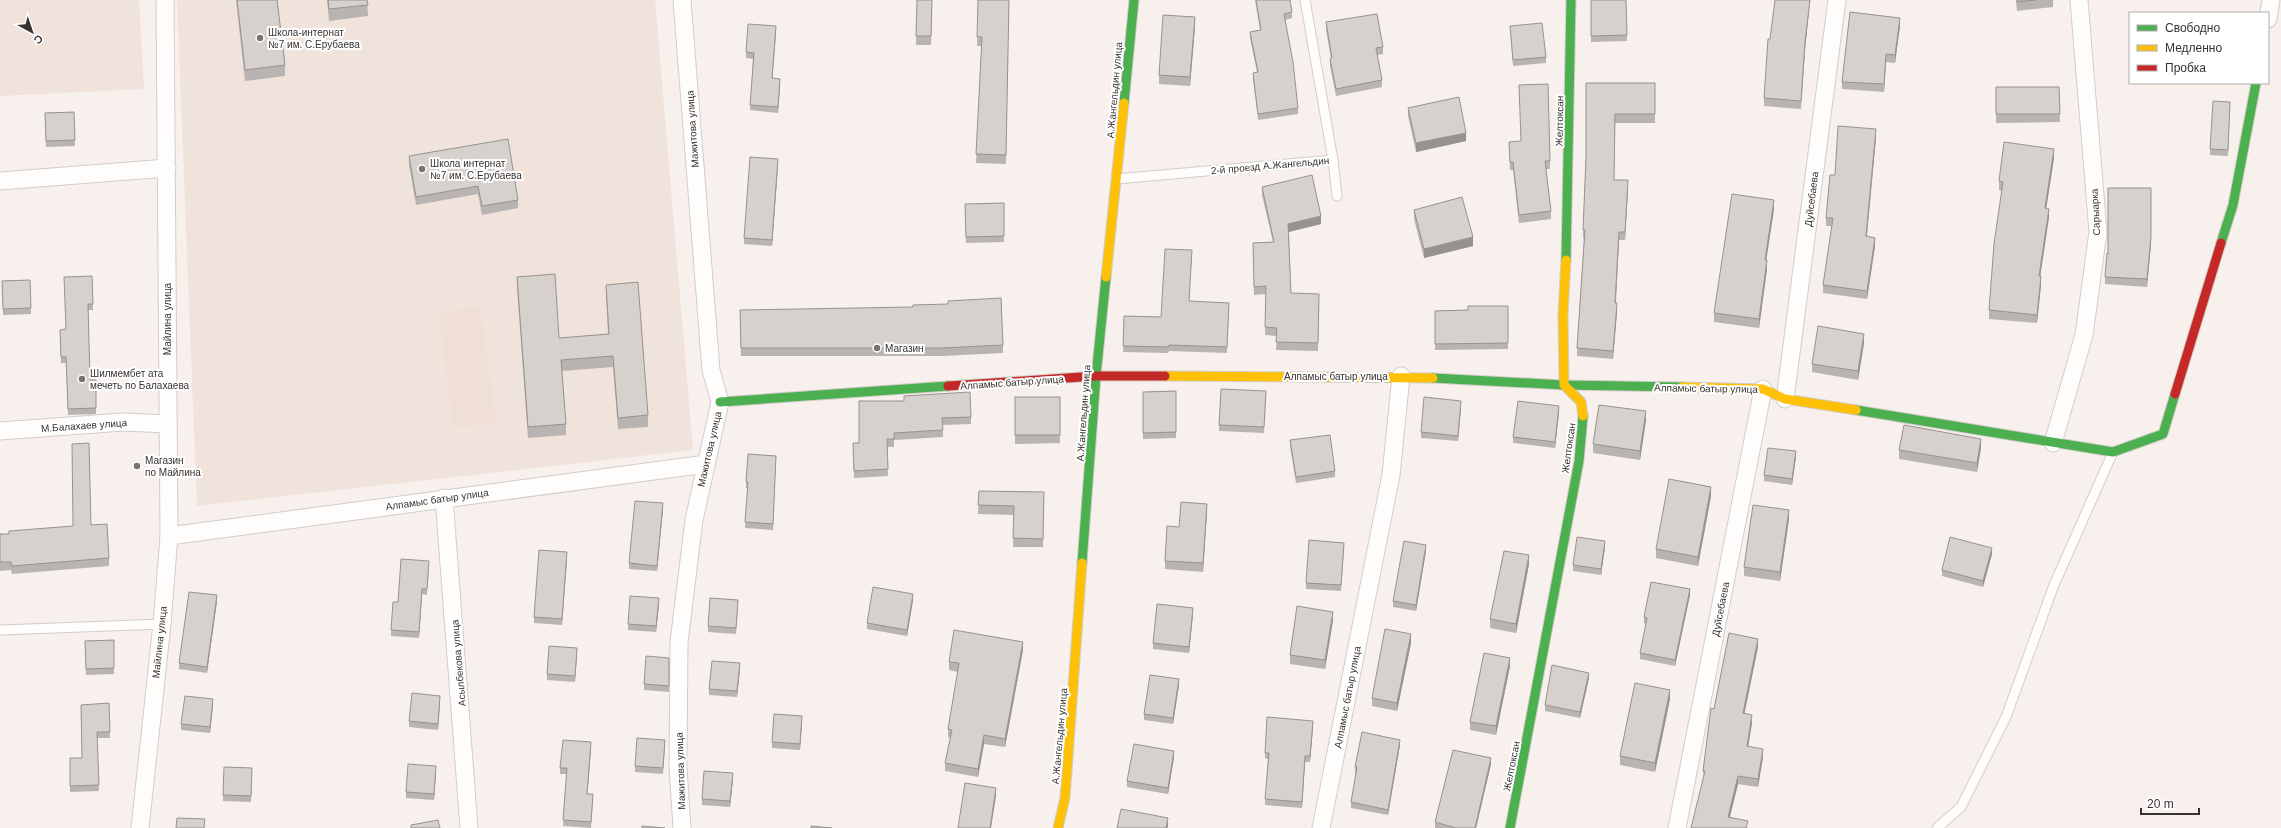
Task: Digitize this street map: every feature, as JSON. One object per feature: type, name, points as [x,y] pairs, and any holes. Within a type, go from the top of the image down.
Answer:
[{"type":"street","name":"Майлина улица","points":[[140,828],[162,624],[169,536],[165,0]]},
{"type":"street","name":"Мажитова улица","points":[[682,0],[711,370],[720,402],[694,520],[679,642],[678,768],[682,828]]},
{"type":"street","name":"А.Жангельдин улица","points":[[1058,828],[1066,782],[1096,376],[1134,0]]},
{"type":"street","name":"Желтоксан","points":[[1510,828],[1577,469],[1584,422],[1581,402],[1564,386],[1563,314],[1568,236],[1571,0]]},
{"type":"street","name":"Дуйсебаева","points":[[1785,398],[1837,0]]},
{"type":"street","name":"Сарыарка","points":[[2053,443],[2084,335],[2098,232],[2079,0]]},
{"type":"street","points":[[2269,14],[2272,0]]},
{"type":"street","points":[[2113,452],[2163,434],[2233,205],[2256,84]]},
{"type":"street","points":[[0,181],[167,168]]},
{"type":"street","name":"Алпамыс батыр улица","points":[[720,402],[1096,376],[1401,376],[1564,386],[1763,389],[1785,398],[2113,452]]},
{"type":"street","name":"Алпамыс батыр улица","points":[[1321,828],[1390,475],[1401,376]]},
{"type":"street","name":"Дуйсебаева","points":[[1678,828],[1763,389]]},
{"type":"street","name":"М.Балахаев улица","points":[[0,431],[123,422],[168,424]]},
{"type":"street","name":"Алпамыс батыр улица","points":[[169,536],[706,464]]},
{"type":"street","name":"Асылбекова улица","points":[[444,498],[469,828]]},
{"type":"lane","name":"2-й проезд А.Жангельдин","points":[[1116,178],[1333,160],[1306,0]]},
{"type":"lane","points":[[1333,160],[1337,196]]},
{"type":"lane","points":[[1937,828],[1961,807],[2006,717],[2054,585],[2113,452]]},
{"type":"lane","points":[[0,630],[162,624]]},
{"type":"shaded area","points":[[0,0],[139,0],[144,89],[0,96]]},
{"type":"shaded area","points":[[177,0],[655,0],[693,450],[197,506]]},
{"type":"shaded area","points":[[480,307],[496,422],[453,428],[439,312]]},
{"type":"building","name":"Школа-интернат №7 им. С.Ерубаева","points":[[237,0],[277,0],[285,65],[245,70]]},
{"type":"building","points":[[328,0],[367,0],[368,5],[329,9]]},
{"type":"building","points":[[917,0],[932,0],[931,36],[916,36]]},
{"type":"building","points":[[978,0],[1009,0],[1006,155],[976,154],[982,37],[977,37]]},
{"type":"building","points":[[1256,0],[1290,0],[1292,12],[1284,14],[1293,62],[1298,108],[1258,114],[1253,73],[1258,72],[1250,32],[1261,30]]},
{"type":"building","points":[[1591,0],[1626,0],[1627,35],[1591,36]]},
{"type":"building","points":[[1775,0],[1810,0],[1805,42],[1801,101],[1764,98],[1768,39],[1770,39]]},
{"type":"building","points":[[2017,0],[2036,0],[2017,2]]},
{"type":"building","points":[[1850,12],[1900,18],[1895,55],[1886,54],[1884,84],[1842,82]]},
{"type":"building","points":[[1377,14],[1383,47],[1376,48],[1382,80],[1336,89],[1330,59],[1332,58],[1326,22]]},
{"type":"building","points":[[1163,15],[1195,17],[1190,77],[1159,75]]},
{"type":"building","points":[[1542,23],[1546,57],[1513,60],[1510,26]]},
{"type":"building","points":[[748,24],[776,26],[772,78],[780,79],[778,107],[750,105],[754,53],[746,52]]},
{"type":"building","points":[[1586,83],[1655,83],[1655,114],[1615,114],[1614,180],[1628,180],[1625,232],[1619,232],[1615,303],[1617,303],[1613,351],[1577,348],[1585,230],[1583,230],[1586,158]]},
{"type":"building","points":[[1548,84],[1550,161],[1545,161],[1551,211],[1519,215],[1513,162],[1510,162],[1509,142],[1521,141],[1519,85]]},
{"type":"building","points":[[1996,87],[2059,87],[2060,114],[1996,114]]},
{"type":"building","points":[[1459,97],[1466,133],[1416,143],[1408,108]]},
{"type":"building","points":[[2213,101],[2230,102],[2228,150],[2210,149]]},
{"type":"building","points":[[74,112],[75,140],[46,141],[45,113]]},
{"type":"building","points":[[1838,126],[1876,129],[1866,236],[1875,238],[1867,291],[1823,285],[1833,218],[1826,218],[1830,175],[1835,175]]},
{"type":"building","points":[[508,139],[518,200],[482,206],[478,186],[416,197],[409,156]]},
{"type":"building","points":[[2004,142],[2054,149],[2045,208],[2049,209],[2039,276],[2041,276],[2037,315],[1989,310],[1994,244],[2003,182],[1999,181]]},
{"type":"building","points":[[750,157],[778,159],[772,240],[744,238]]},
{"type":"building","points":[[1312,175],[1321,216],[1288,224],[1291,293],[1319,294],[1318,343],[1276,342],[1277,328],[1265,327],[1266,286],[1254,287],[1253,243],[1274,242],[1262,187]]},
{"type":"building","points":[[2108,188],[2151,188],[2151,237],[2147,279],[2105,277],[2107,253],[2108,254]]},
{"type":"building","points":[[1732,194],[1774,200],[1765,260],[1767,260],[1759,319],[1714,313]]},
{"type":"building","points":[[1462,197],[1473,237],[1424,249],[1414,210]]},
{"type":"building","points":[[1004,203],[1004,236],[966,237],[965,204]]},
{"type":"building","points":[[1165,249],[1192,250],[1189,301],[1229,303],[1227,347],[1169,345],[1168,347],[1123,346],[1124,316],[1161,317]]},
{"type":"building","points":[[555,274],[559,338],[609,334],[606,285],[638,282],[648,415],[618,418],[613,356],[561,360],[566,424],[528,427],[517,277]]},
{"type":"building","points":[[92,276],[93,304],[88,304],[90,380],[96,380],[96,408],[68,409],[66,357],[61,357],[60,330],[66,329],[64,277]]},
{"type":"building","points":[[30,280],[31,308],[3,309],[2,281]]},
{"type":"building","points":[[1001,298],[1003,345],[942,348],[741,348],[740,310],[913,307],[913,305],[948,304],[948,301]]},
{"type":"building","points":[[1468,306],[1508,306],[1508,343],[1435,344],[1435,311],[1468,310]]},
{"type":"building","points":[[1818,326],[1864,334],[1858,371],[1812,364]]},
{"type":"building","points":[[1221,389],[1266,391],[1264,427],[1219,425]]},
{"type":"building","points":[[1176,391],[1176,432],[1143,433],[1143,392]]},
{"type":"building","points":[[970,392],[971,417],[942,418],[943,430],[894,433],[894,439],[887,439],[888,469],[854,471],[853,443],[859,443],[859,401],[904,401],[904,396]]},
{"type":"building","points":[[1015,397],[1060,397],[1060,435],[1015,435]]},
{"type":"building","points":[[1424,397],[1461,401],[1458,436],[1421,432]]},
{"type":"building","points":[[1518,401],[1559,406],[1555,442],[1513,437]]},
{"type":"building","points":[[1599,405],[1646,411],[1640,451],[1593,444]]},
{"type":"building","points":[[1904,425],[1981,439],[1977,463],[1899,450]]},
{"type":"building","points":[[1330,435],[1335,471],[1296,477],[1290,440]]},
{"type":"building","points":[[89,443],[91,525],[107,524],[109,558],[12,566],[11,562],[0,562],[0,534],[9,534],[9,531],[73,526],[72,444]]},
{"type":"building","points":[[1768,448],[1796,451],[1792,479],[1764,475]]},
{"type":"building","points":[[748,454],[776,456],[773,524],[745,522],[748,482],[746,482]]},
{"type":"building","points":[[1669,479],[1711,487],[1698,557],[1656,549]]},
{"type":"building","points":[[979,491],[1044,492],[1043,539],[1013,538],[1014,506],[978,505]]},
{"type":"building","points":[[635,501],[663,503],[657,566],[629,563]]},
{"type":"building","points":[[1181,502],[1207,504],[1203,563],[1165,561],[1167,526],[1179,527]]},
{"type":"building","points":[[1753,505],[1789,510],[1780,572],[1744,567]]},
{"type":"building","points":[[1577,537],[1605,541],[1601,569],[1573,565]]},
{"type":"building","points":[[1950,537],[1992,548],[1983,581],[1942,570]]},
{"type":"building","points":[[1309,540],[1344,543],[1341,585],[1306,583]]},
{"type":"building","points":[[1404,541],[1426,545],[1416,605],[1393,601]]},
{"type":"building","points":[[539,550],[567,552],[562,619],[534,617]]},
{"type":"building","points":[[1504,551],[1529,555],[1516,624],[1490,619]]},
{"type":"building","points":[[401,559],[429,561],[427,589],[422,589],[419,632],[391,630],[393,602],[398,602]]},
{"type":"building","points":[[1651,582],[1690,589],[1675,660],[1640,653],[1647,618],[1644,617]]},
{"type":"building","points":[[873,587],[913,594],[907,630],[867,623]]},
{"type":"building","points":[[189,592],[217,595],[207,667],[179,663]]},
{"type":"building","points":[[630,596],[659,598],[656,626],[628,624]]},
{"type":"building","points":[[710,598],[738,600],[736,628],[708,626]]},
{"type":"building","points":[[1157,604],[1193,608],[1189,647],[1153,643]]},
{"type":"building","points":[[1297,606],[1333,612],[1325,660],[1290,655]]},
{"type":"building","points":[[1385,629],[1411,634],[1397,703],[1372,698]]},
{"type":"building","points":[[954,630],[1023,642],[1005,739],[984,735],[978,769],[945,763],[952,730],[948,729],[959,663],[949,662]]},
{"type":"building","points":[[1729,633],[1758,639],[1743,713],[1752,715],[1747,746],[1763,749],[1758,779],[1738,776],[1728,817],[1748,821],[1746,828],[1691,828],[1705,771],[1703,771],[1711,708],[1714,709]]},
{"type":"building","points":[[114,640],[114,668],[86,669],[85,641]]},
{"type":"building","points":[[549,646],[577,648],[575,676],[547,674]]},
{"type":"building","points":[[1484,653],[1510,658],[1496,726],[1470,722]]},
{"type":"building","points":[[646,656],[669,658],[669,686],[644,684]]},
{"type":"building","points":[[712,661],[740,663],[737,691],[709,689]]},
{"type":"building","points":[[1552,665],[1589,673],[1580,712],[1545,705]]},
{"type":"building","points":[[1150,675],[1179,679],[1173,718],[1144,714]]},
{"type":"building","points":[[1635,683],[1670,690],[1655,763],[1620,756]]},
{"type":"building","points":[[412,693],[440,696],[438,724],[409,721]]},
{"type":"building","points":[[185,696],[213,699],[210,727],[181,724]]},
{"type":"building","points":[[109,703],[110,732],[97,732],[99,785],[70,786],[70,758],[82,758],[81,705]]},
{"type":"building","points":[[774,714],[802,716],[800,744],[772,742]]},
{"type":"building","points":[[1267,717],[1313,721],[1310,756],[1305,756],[1302,802],[1265,799],[1269,753],[1265,753]]},
{"type":"building","points":[[1362,732],[1400,740],[1388,810],[1351,802],[1357,767],[1355,767]]},
{"type":"building","points":[[637,738],[665,740],[663,768],[635,766]]},
{"type":"building","points":[[563,740],[591,742],[587,794],[593,794],[591,822],[563,820],[567,768],[560,768]]},
{"type":"building","points":[[1134,744],[1174,751],[1168,788],[1127,781]]},
{"type":"building","points":[[1453,750],[1491,758],[1475,828],[1456,828],[1435,822]]},
{"type":"building","points":[[408,764],[436,766],[434,794],[406,792]]},
{"type":"building","points":[[224,767],[252,768],[251,796],[223,795]]},
{"type":"building","points":[[704,771],[733,773],[730,801],[702,799]]},
{"type":"building","points":[[965,783],[996,788],[990,828],[958,828]]},
{"type":"building","points":[[1121,809],[1168,818],[1166,828],[1117,828]]},
{"type":"building","points":[[177,818],[205,819],[204,828],[176,828]]},
{"type":"building","points":[[438,820],[440,828],[411,828],[411,825]]},
{"type":"building","points":[[642,826],[665,828],[642,828]]},
{"type":"building","points":[[811,826],[832,828],[811,828]]},
{"type":"traffic: fast","points":[[1124,103],[1134,0]]},
{"type":"traffic: fast","points":[[1566,260],[1571,0]]},
{"type":"traffic: fast","points":[[2221,243],[2233,205],[2256,84]]},
{"type":"traffic: fast","points":[[1082,563],[1096,376],[1106,277]]},
{"type":"traffic: fast","points":[[1433,378],[1564,385],[1682,387]]},
{"type":"traffic: fast","points":[[720,402],[948,386]]},
{"type":"traffic: fast","points":[[1856,410],[2113,452],[2163,434],[2175,394]]},
{"type":"traffic: fast","points":[[1510,828],[1579,461],[1583,416]]},
{"type":"traffic: slow","points":[[1106,277],[1124,103]]},
{"type":"traffic: slow","points":[[1566,260],[1563,314],[1564,385],[1581,402],[1583,416]]},
{"type":"traffic: slow","points":[[1165,376],[1433,378]]},
{"type":"traffic: slow","points":[[1682,387],[1763,389],[1785,399],[1856,410]]},
{"type":"traffic: slow","points":[[1058,828],[1065,798],[1082,563]]},
{"type":"traffic: jam","points":[[2175,394],[2221,243]]},
{"type":"traffic: jam","points":[[948,386],[1096,376],[1165,376]]},
{"type":"place","name":"Школа-интернат №7 им. С.Ерубаева","points":[[260,38]]},
{"type":"place","name":"Школа интернат №7 им. С.Ерубаева","points":[[422,169]]},
{"type":"place","name":"Магазин","points":[[877,348]]},
{"type":"place","name":"Шилмембет ата мечеть по Балахаева","points":[[82,379]]},
{"type":"place","name":"Магазин по Майлина","points":[[137,466]]}]
